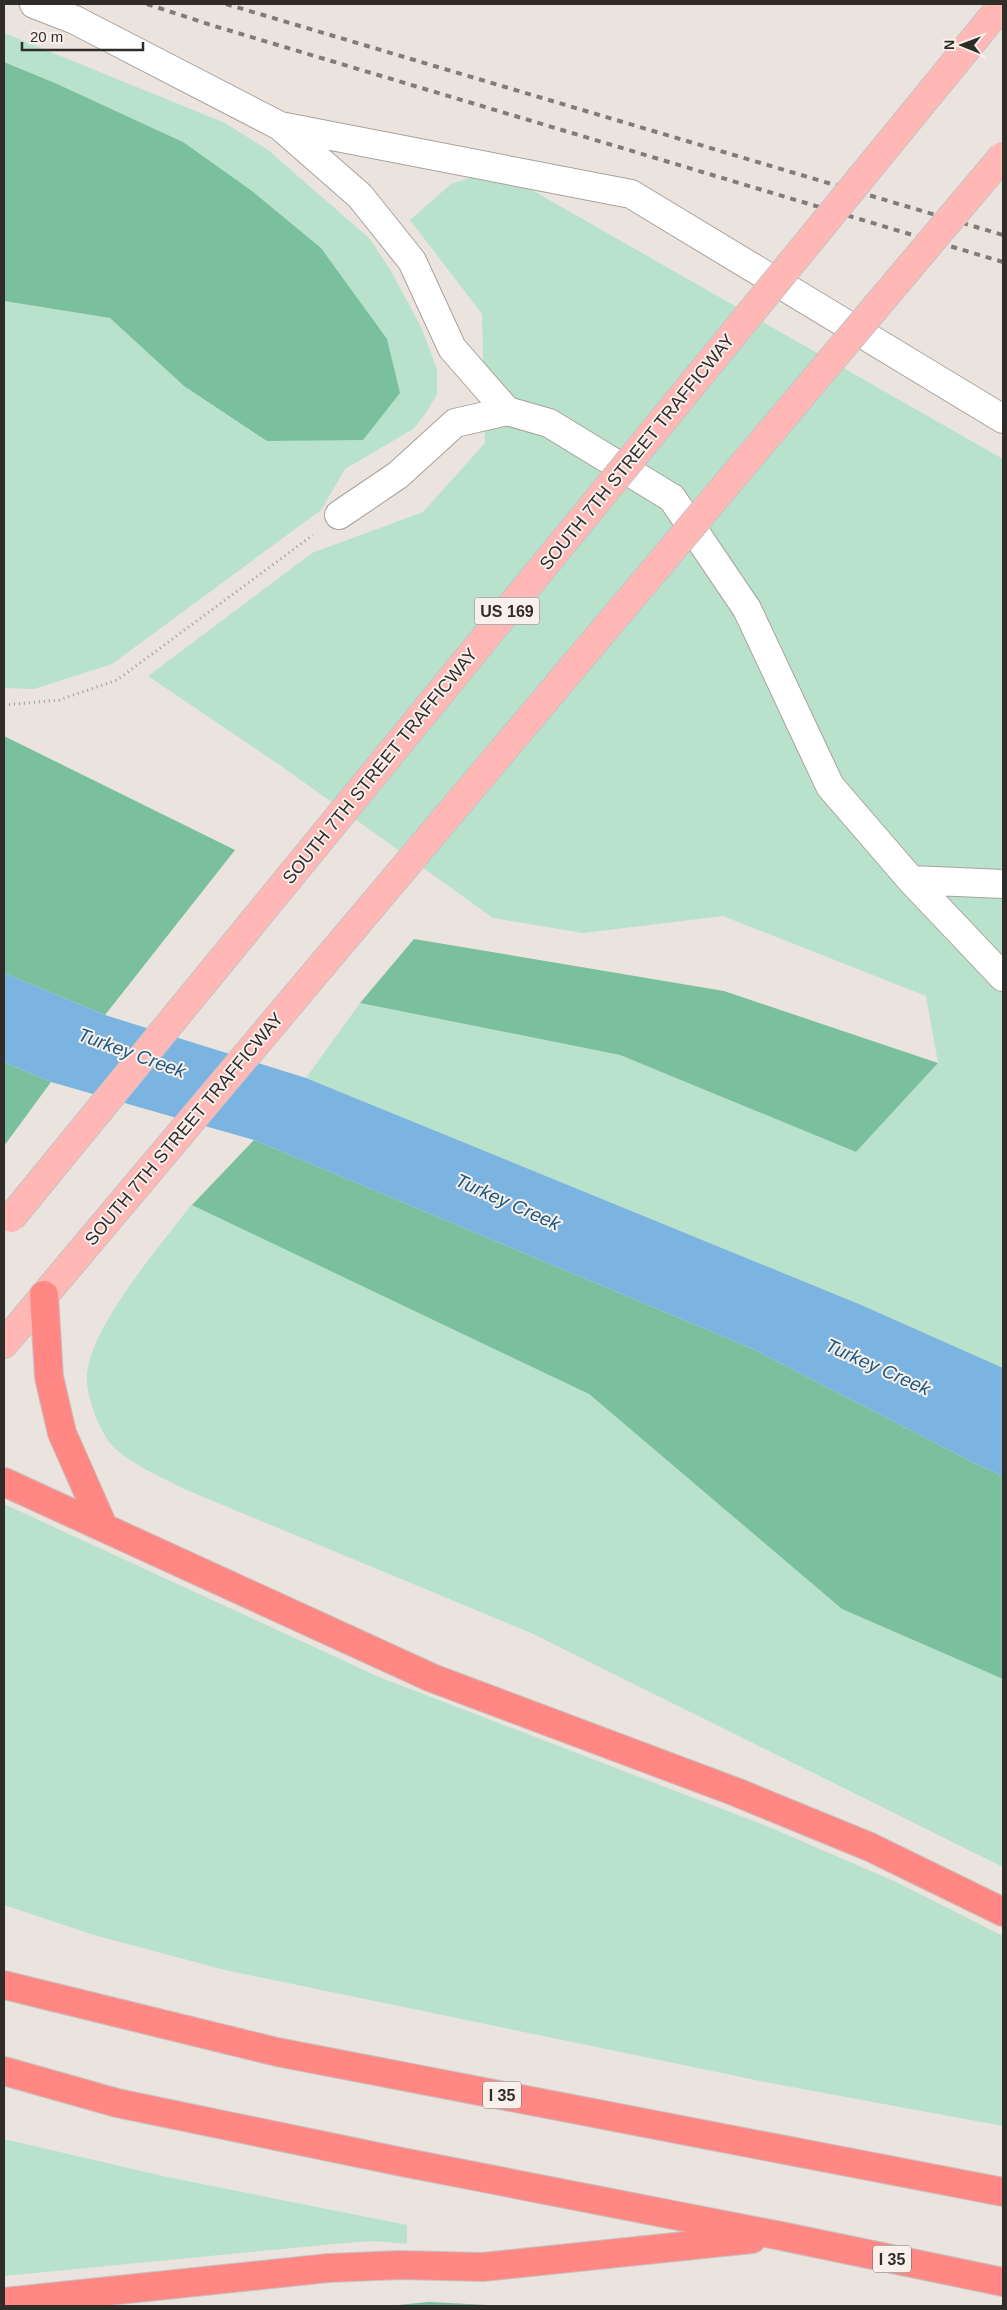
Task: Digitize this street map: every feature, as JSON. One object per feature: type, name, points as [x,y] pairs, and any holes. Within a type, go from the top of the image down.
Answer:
[{"type":"highway","points":[[44,1295],[49,1377],[62,1433],[103,1526]]},
{"type":"highway","points":[[4,1482],[432,1678],[736,1792],[870,1847],[1003,1912]]},
{"type":"highway","name":"I 35","points":[[4,1985],[277,2052],[1003,2192]]},
{"type":"highway","name":"I 35","points":[[4,2071],[118,2103],[402,2162],[781,2236],[1003,2282]]},
{"type":"highway","points":[[4,2302],[329,2268],[400,2265],[483,2267],[781,2236]]},
{"type":"main road","name":"SOUTH 7TH STREET TRAFFICWAY","points":[[7,1222],[1003,4]]},
{"type":"main road","name":"SOUTH 7TH STREET TRAFFICWAY","points":[[4,1344],[1003,156]]},
{"type":"lane","points":[[34,4],[75,20],[280,126],[360,196],[412,261],[452,348],[507,411]]},
{"type":"lane","points":[[280,126],[631,194],[1003,419]]},
{"type":"lane","points":[[339,515],[398,475],[455,423],[507,411],[549,423],[672,498],[747,609],[830,786],[911,880],[1003,978]]},
{"type":"lane","points":[[911,880],[1003,884]]},
{"type":"path","points":[[4,705],[59,700],[117,680],[339,515]]},
{"type":"green space","points":[[4,33],[225,123],[268,150],[370,239],[391,271],[421,327],[437,369],[437,394],[426,413],[413,429],[345,469],[321,510],[112,664],[34,689],[4,688],[4,301],[110,318],[184,386],[183,142],[55,83],[4,62]]},
{"type":"green space","points":[[4,62],[55,83],[183,142],[252,191],[321,248],[387,339],[400,393],[363,440],[267,441],[184,386],[110,318],[4,301]]},
{"type":"green space","points":[[478,175],[530,189],[1003,459],[1003,1368],[859,1304],[306,1078],[360,1003],[620,1055],[856,1152],[938,1063],[926,996],[723,916],[583,933],[493,918],[284,768],[148,676],[312,553],[423,512],[485,443],[482,314],[410,220],[451,184]]},
{"type":"green space","points":[[4,736],[235,850],[105,1015],[4,973]]},
{"type":"green space","points":[[414,939],[724,991],[938,1063],[856,1152],[620,1055],[360,1003]]},
{"type":"green space","points":[[4,1062],[51,1082],[4,1146]]},
{"type":"green space","points":[[254,1140],[753,1349],[978,1465],[1003,1476],[1003,1679],[842,1609],[589,1394],[192,1205]]},
{"type":"green space","points":[[192,1204],[589,1394],[842,1609],[1003,1679],[1003,1867],[531,1633],[182,1488],[125,1457],[106,1438],[94,1411],[87,1382],[92,1354],[101,1332],[114,1309],[146,1263]]},
{"type":"green space","points":[[4,1504],[379,1677],[769,1827],[896,1882],[1003,1936],[1003,2126],[765,2082],[225,1970],[94,1935],[4,1905]]},
{"type":"green space","points":[[4,2139],[167,2177],[407,2225],[407,2244],[374,2241],[334,2244],[4,2276]]},
{"type":"green space","points":[[429,2302],[507,2306],[387,2306]]},
{"type":"water","name":"Turkey Creek","points":[[4,973],[105,1015],[306,1078],[859,1304],[1003,1368],[1003,1476],[978,1465],[753,1349],[254,1140],[51,1082],[4,1062]]},
{"type":"railway","points":[[147,4],[211,25],[1003,262]]},
{"type":"railway","points":[[226,4],[1003,235]]}]
